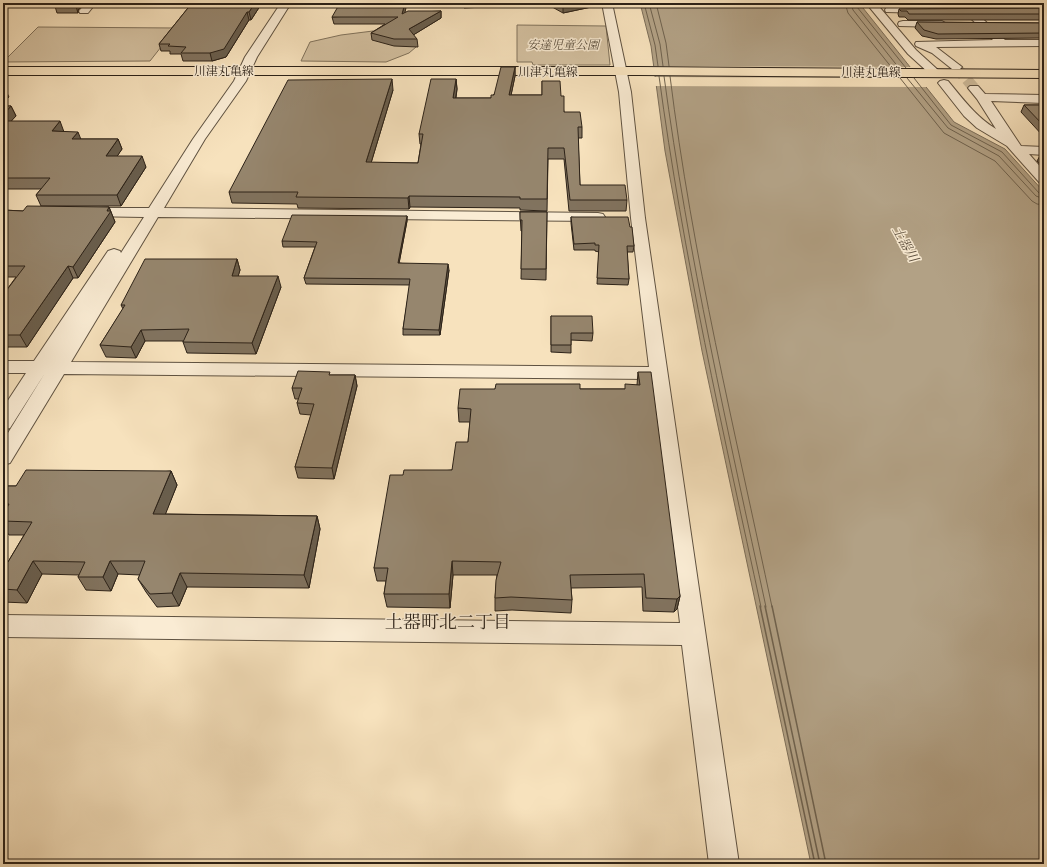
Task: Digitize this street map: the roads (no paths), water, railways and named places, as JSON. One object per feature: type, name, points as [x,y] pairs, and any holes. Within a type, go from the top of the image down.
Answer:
[{"type":"main road","name":"川津丸亀線","points":[[3,71],[235,76],[632,76],[934,72],[1044,74]]},
{"type":"main road","name":"川津丸亀線","points":[[3,82],[235,76]]},
{"type":"main road","name":"川津丸亀線","points":[[632,76],[1044,84]]},
{"type":"street","points":[[84,11],[91,3]]},
{"type":"street","points":[[3,423],[38,367],[199,139],[277,3]]},
{"type":"street","points":[[235,76],[251,57],[286,3]]},
{"type":"street","points":[[608,3],[632,76],[624,218],[658,373],[724,864]]},
{"type":"street","points":[[871,3],[912,52],[934,72]]},
{"type":"street","points":[[951,10],[963,6],[982,10]]},
{"type":"street","points":[[963,6],[1002,43]]},
{"type":"street","points":[[887,7],[936,10]]},
{"type":"street","points":[[887,7],[920,44],[936,51],[956,67]]},
{"type":"street","points":[[903,24],[950,24]]},
{"type":"street","points":[[966,24],[997,24]]},
{"type":"street","points":[[920,44],[1044,43]]},
{"type":"street","points":[[944,83],[968,113],[980,125],[1015,148],[1044,151]]},
{"type":"street","points":[[1044,99],[978,93],[1015,148],[1044,179]]},
{"type":"street","points":[[66,211],[624,218]]},
{"type":"street","points":[[3,458],[148,213]]},
{"type":"street","points":[[3,367],[58,366],[658,373]]},
{"type":"street","points":[[3,626],[693,634]]},
{"type":"water","name":"土器川","points":[[640,3],[859,3],[954,122],[1005,149],[1044,192],[1044,864],[811,864],[702,351],[665,151],[651,46]]},
{"type":"tunnel","points":[[956,67],[974,88]]},
{"type":"district","name":"土器町北二丁目","points":[[448,622]]},
{"type":"park label","name":"安達児童公園","points":[[563,45]]}]
